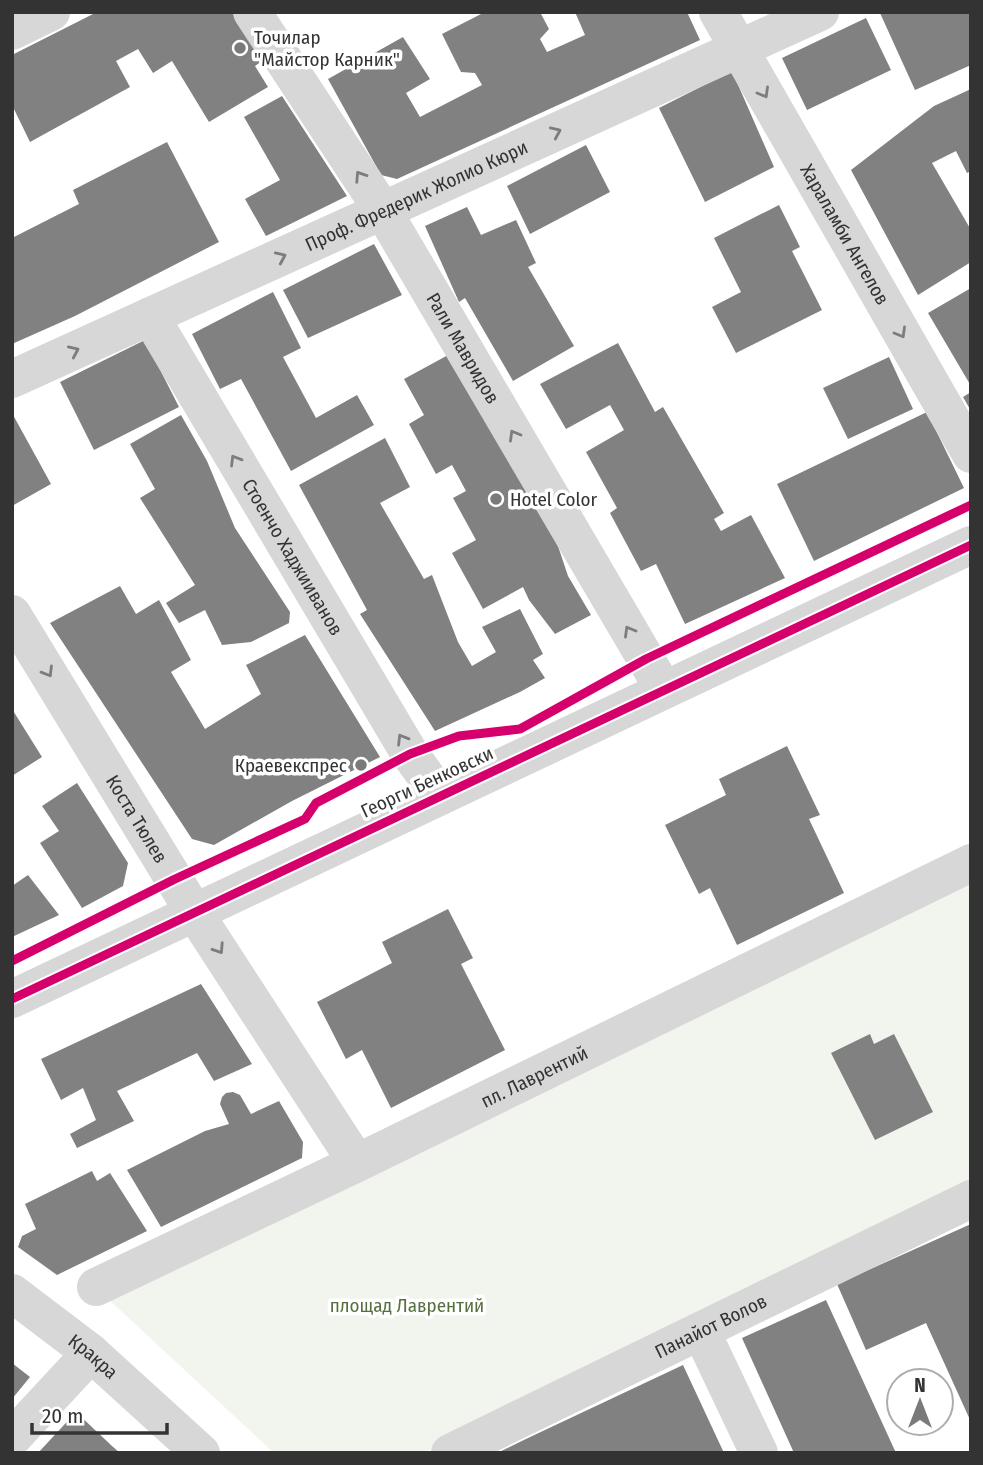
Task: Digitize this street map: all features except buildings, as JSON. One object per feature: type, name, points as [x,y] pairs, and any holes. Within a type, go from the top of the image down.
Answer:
[{"type":"street","points":[[12,31],[51,12]]},
{"type":"street","name":"Рали Мавридов","points":[[252,12],[383,211],[664,690]]},
{"type":"street","name":"Хараламби Ангелов","points":[[719,12],[971,454]]},
{"type":"street","name":"Проф. Фредерик Жолио Кюри","points":[[12,379],[820,12]]},
{"type":"street","name":"Стоенчо Хаджииванов","points":[[150,316],[410,754],[439,796]]},
{"type":"street","name":"Георги Бенковски","points":[[12,999],[971,545]]},
{"type":"street","name":"Коста Тюлев","points":[[12,614],[194,912],[357,1163]]},
{"type":"street","name":"пл. Лаврентий","points":[[96,1287],[357,1163],[971,863]]},
{"type":"street","name":"Панайот Волов","points":[[450,1453],[971,1199]]},
{"type":"street","name":"Кракра","points":[[12,1293],[91,1353],[201,1453]]},
{"type":"street","points":[[701,1331],[759,1453]]},
{"type":"street","points":[[12,1438],[91,1353]]},
{"type":"green space","name":"площад Лаврентий","points":[[971,875],[971,1184],[423,1453],[274,1453],[106,1297]]},
{"type":"cycle path","points":[[12,961],[175,879],[305,819],[316,803],[410,754],[459,736],[520,729],[646,659],[971,505]]},
{"type":"cycle path","points":[[12,999],[971,545]]},
{"type":"place","name":"Точилар \"Майстор Карник\"","points":[[240,48]]},
{"type":"place","name":"Hotel Color","points":[[496,499]]},
{"type":"place","name":"Краевекспрес","points":[[361,765]]}]
